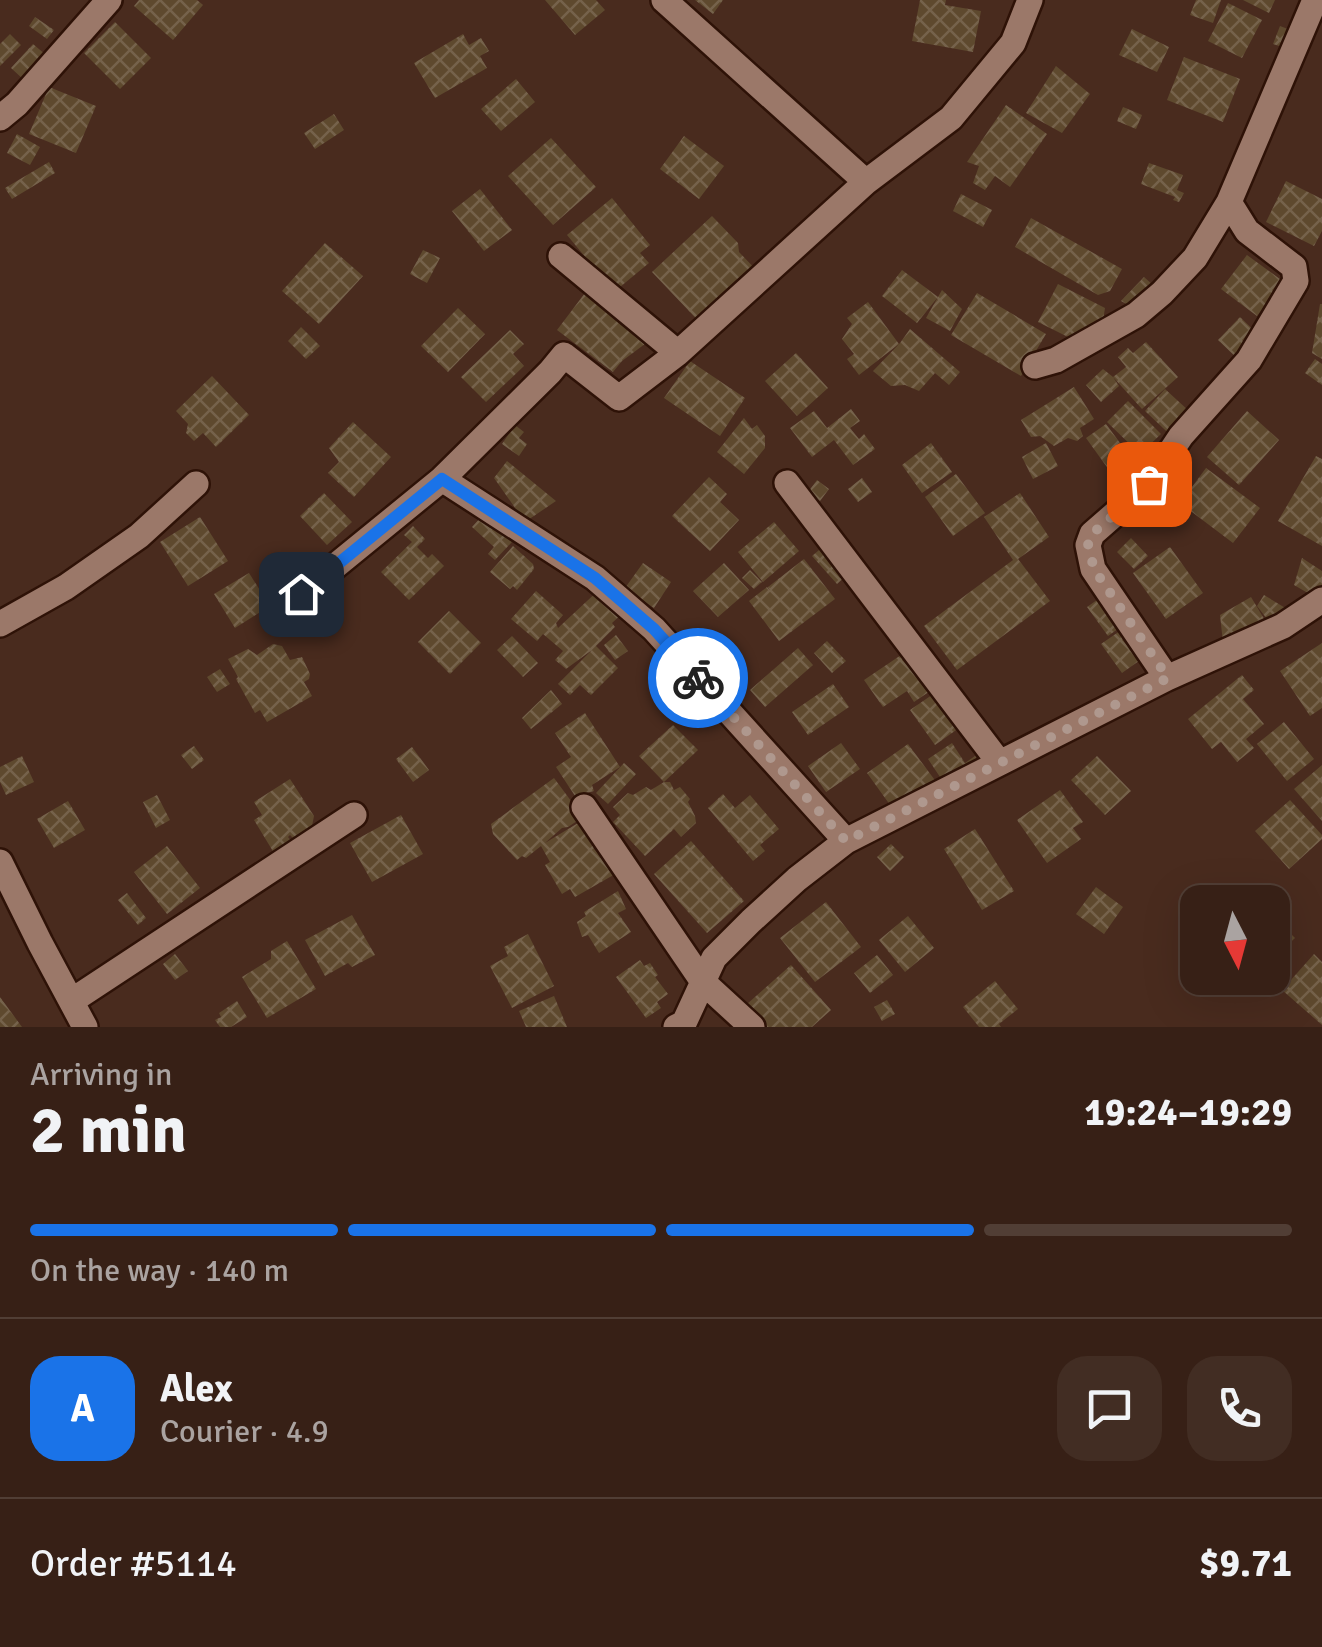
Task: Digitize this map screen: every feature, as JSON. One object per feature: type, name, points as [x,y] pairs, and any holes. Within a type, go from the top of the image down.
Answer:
[{"type":"street","points":[[0,118],[18,104],[109,0]]},
{"type":"street","points":[[664,0],[866,182]]},
{"type":"street","points":[[301,594],[442,479],[564,356],[619,398],[678,352],[866,182],[951,118],[1014,43],[1030,0]]},
{"type":"street","points":[[1035,366],[1056,360],[1136,315],[1195,258],[1230,202],[1315,0]]},
{"type":"street","points":[[1168,678],[1094,569],[1088,545],[1092,534],[1149,484],[1180,436],[1249,360],[1296,281],[1294,267],[1247,231],[1230,202]]},
{"type":"street","points":[[561,256],[678,352]]},
{"type":"street","points":[[442,479],[595,578],[654,629],[846,841]]},
{"type":"street","points":[[787,483],[999,762]]},
{"type":"street","points":[[0,624],[66,587],[139,536],[196,484]]},
{"type":"street","points":[[676,1027],[684,1023],[714,958],[797,879],[846,841],[1168,678],[1283,626],[1322,600]]},
{"type":"street","points":[[584,807],[702,982],[752,1027]]},
{"type":"street","points":[[73,1000],[354,815]]},
{"type":"street","points":[[0,862],[86,1027]]},
{"type":"building","points":[[139,0],[197,0],[203,5],[173,40],[134,6]]},
{"type":"building","points":[[545,0],[596,0],[605,10],[575,35]]},
{"type":"building","points":[[695,0],[723,0],[713,14]]},
{"type":"building","points":[[920,0],[946,0],[945,5],[981,11],[973,52],[912,41]]},
{"type":"building","points":[[1196,0],[1221,0],[1213,23],[1190,15]]},
{"type":"building","points":[[1243,0],[1275,0],[1269,13]]},
{"type":"building","points":[[1228,3],[1262,20],[1242,58],[1208,41]]},
{"type":"building","points":[[35,17],[54,30],[47,39],[29,26]]},
{"type":"building","points":[[115,22],[151,58],[120,89],[84,53]]},
{"type":"building","points":[[1280,26],[1301,34],[1294,51],[1273,44]]},
{"type":"building","points":[[1132,29],[1169,47],[1157,72],[1119,55]]},
{"type":"building","points":[[10,34],[21,45],[0,66],[0,44]]},
{"type":"building","points":[[463,34],[469,45],[481,38],[489,51],[480,56],[487,68],[435,98],[414,63]]},
{"type":"building","points":[[33,44],[46,55],[24,80],[11,68]]},
{"type":"building","points":[[1184,57],[1240,79],[1223,122],[1167,100]]},
{"type":"building","points":[[1056,66],[1090,94],[1062,133],[1026,113]]},
{"type":"building","points":[[516,79],[535,102],[501,131],[481,109]]},
{"type":"building","points":[[49,87],[96,106],[76,153],[29,134]]},
{"type":"building","points":[[1006,105],[1047,134],[1010,187],[995,176],[985,190],[973,183],[979,166],[967,162]]},
{"type":"building","points":[[1123,107],[1142,115],[1136,129],[1117,121]]},
{"type":"building","points":[[334,114],[344,130],[315,149],[304,133]]},
{"type":"building","points":[[17,134],[40,147],[30,165],[7,153]]},
{"type":"building","points":[[684,136],[724,166],[699,199],[660,169]]},
{"type":"building","points":[[551,138],[596,187],[553,225],[508,176]]},
{"type":"building","points":[[49,162],[55,173],[12,199],[5,188]]},
{"type":"building","points":[[1149,163],[1183,175],[1177,190],[1184,193],[1179,202],[1141,184]]},
{"type":"building","points":[[1286,181],[1322,199],[1322,231],[1314,246],[1266,222]]},
{"type":"building","points":[[480,189],[512,230],[484,251],[452,211]]},
{"type":"building","points":[[961,194],[992,210],[983,227],[953,211]]},
{"type":"building","points":[[612,198],[650,245],[640,253],[649,263],[614,292],[567,235]]},
{"type":"building","points":[[712,216],[762,276],[706,329],[652,272]]},
{"type":"building","points":[[1031,218],[1122,269],[1110,291],[1098,295],[1015,247]]},
{"type":"building","points":[[325,243],[363,276],[319,324],[282,291]]},
{"type":"building","points":[[423,250],[440,258],[427,283],[410,274]]},
{"type":"building","points":[[1247,255],[1284,282],[1257,316],[1221,289]]},
{"type":"building","points":[[902,270],[938,297],[917,323],[882,296]]},
{"type":"building","points":[[1144,277],[1162,293],[1130,306],[1121,301]]},
{"type":"building","points":[[1058,284],[1105,308],[1098,352],[1038,322]]},
{"type":"building","points":[[942,290],[962,309],[950,331],[926,318]]},
{"type":"building","points":[[585,293],[649,341],[613,372],[557,330]]},
{"type":"building","points":[[977,293],[1046,334],[1021,376],[951,335]]},
{"type":"building","points":[[868,302],[899,344],[859,375],[847,359],[854,354],[842,339],[852,324],[847,318]]},
{"type":"building","points":[[1322,304],[1322,359],[1312,353]]},
{"type":"building","points":[[458,308],[485,334],[448,372],[421,346]]},
{"type":"building","points":[[1240,317],[1271,347],[1240,361],[1218,340]]},
{"type":"building","points":[[301,327],[320,346],[306,359],[288,341]]},
{"type":"building","points":[[910,329],[960,372],[949,385],[935,373],[919,391],[905,385],[891,386],[873,371]]},
{"type":"building","points":[[510,330],[524,344],[513,354],[524,366],[486,402],[461,377]]},
{"type":"building","points":[[1146,342],[1178,377],[1142,409],[1113,377],[1126,367],[1118,357],[1128,348],[1133,353]]},
{"type":"building","points":[[796,353],[828,388],[797,416],[765,381]]},
{"type":"building","points":[[1315,359],[1322,364],[1322,385],[1305,373]]},
{"type":"building","points":[[690,361],[745,398],[720,436],[664,398]]},
{"type":"building","points":[[1103,369],[1119,386],[1101,402],[1086,385]]},
{"type":"building","points":[[212,376],[249,415],[216,447],[203,433],[194,441],[186,433],[188,424],[176,411]]},
{"type":"building","points":[[1074,387],[1094,419],[1080,428],[1083,436],[1054,446],[1040,436],[1031,437],[1021,420]]},
{"type":"building","points":[[1165,389],[1202,423],[1181,445],[1145,411]]},
{"type":"building","points":[[1128,401],[1161,434],[1140,454],[1107,422]]},
{"type":"building","points":[[851,409],[860,421],[850,428],[859,439],[864,434],[875,449],[853,465],[834,440],[812,457],[790,428],[814,411],[827,428]]},
{"type":"building","points":[[1247,411],[1279,440],[1239,485],[1207,457]]},
{"type":"building","points":[[744,418],[752,429],[757,425],[765,436],[765,448],[744,474],[717,452]]},
{"type":"building","points":[[353,422],[391,457],[354,497],[328,473],[339,462],[329,448]]},
{"type":"building","points":[[1106,424],[1129,455],[1109,470],[1086,438]]},
{"type":"building","points":[[515,425],[524,432],[519,438],[527,444],[519,456],[502,444]]},
{"type":"building","points":[[931,443],[952,472],[922,493],[902,465]]},
{"type":"building","points":[[1046,443],[1058,466],[1033,479],[1022,457]]},
{"type":"building","points":[[1316,456],[1322,459],[1322,546],[1278,521]]},
{"type":"building","points":[[507,461],[556,501],[525,522],[494,478]]},
{"type":"building","points":[[1206,468],[1260,508],[1233,543],[1180,503]]},
{"type":"building","points":[[956,474],[985,513],[953,536],[925,497]]},
{"type":"building","points":[[709,477],[727,494],[720,502],[739,520],[710,551],[672,516]]},
{"type":"building","points":[[862,478],[872,492],[858,502],[848,489]]},
{"type":"building","points":[[817,480],[829,489],[820,501],[808,492]]},
{"type":"building","points":[[324,493],[352,522],[327,545],[300,516]]},
{"type":"building","points":[[1020,493],[1049,537],[1018,559],[1050,601],[957,670],[924,626],[1013,560],[984,517]]},
{"type":"building","points":[[482,516],[512,542],[495,560],[488,554],[494,547],[472,527]]},
{"type":"building","points":[[200,517],[228,561],[188,586],[160,542]]},
{"type":"building","points":[[774,522],[799,551],[763,582],[738,552]]},
{"type":"building","points":[[413,526],[425,539],[417,547],[444,566],[409,600],[381,572],[412,542],[404,535]]},
{"type":"building","points":[[1131,538],[1148,556],[1134,569],[1117,552]]},
{"type":"building","points":[[825,545],[850,572],[837,584],[812,556]]},
{"type":"building","points":[[513,546],[534,569],[517,590],[513,586],[510,589],[490,572]]},
{"type":"building","points":[[1170,547],[1203,593],[1166,619],[1133,573]]},
{"type":"building","points":[[1302,558],[1322,571],[1318,599],[1294,585]]},
{"type":"building","points":[[804,559],[835,599],[779,641],[749,601],[767,587],[770,590],[768,587]]},
{"type":"building","points":[[643,563],[671,582],[654,608],[625,588]]},
{"type":"building","points":[[724,563],[749,590],[718,617],[693,591]]},
{"type":"building","points":[[750,570],[762,582],[754,589],[742,578]]},
{"type":"building","points":[[249,573],[270,606],[235,628],[214,594]]},
{"type":"building","points":[[298,575],[305,588],[280,602],[273,589]]},
{"type":"building","points":[[601,588],[624,612],[596,646],[618,668],[591,695],[580,685],[570,695],[558,684],[592,650],[566,669],[555,660],[563,651],[543,634],[537,641],[511,619],[536,591],[563,615],[556,623],[558,628]]},
{"type":"building","points":[[1104,595],[1125,624],[1108,636],[1087,607]]},
{"type":"building","points":[[1264,595],[1287,609],[1277,625],[1257,606]]},
{"type":"building","points":[[1251,597],[1269,627],[1224,652],[1220,615]]},
{"type":"building","points":[[449,611],[481,643],[450,674],[418,642]]},
{"type":"building","points":[[1130,624],[1150,653],[1122,673],[1101,644]]},
{"type":"building","points":[[616,635],[628,651],[615,660],[604,645]]},
{"type":"building","points":[[512,636],[538,663],[523,677],[497,650]]},
{"type":"building","points":[[827,641],[846,661],[832,673],[814,653]]},
{"type":"building","points":[[1322,643],[1322,708],[1310,716],[1280,671]]},
{"type":"building","points":[[273,644],[282,646],[290,660],[302,657],[310,674],[304,682],[312,696],[267,722],[260,710],[255,713],[228,659],[248,649],[257,655]]},
{"type":"building","points":[[798,648],[813,665],[765,707],[750,690]]},
{"type":"building","points":[[904,653],[939,685],[914,702],[907,691],[883,707],[864,680]]},
{"type":"building","points":[[220,669],[230,684],[217,692],[207,677]]},
{"type":"building","points":[[1242,675],[1254,690],[1243,699],[1264,724],[1246,739],[1254,748],[1237,762],[1221,742],[1212,749],[1188,719]]},
{"type":"building","points":[[833,684],[849,707],[808,735],[792,712]]},
{"type":"building","points":[[945,686],[969,721],[935,745],[910,710]]},
{"type":"building","points":[[551,690],[562,704],[531,729],[522,718]]},
{"type":"building","points":[[585,713],[620,767],[592,785],[594,791],[575,796],[556,767],[571,757],[555,733]]},
{"type":"building","points":[[1284,722],[1314,759],[1287,781],[1257,744]]},
{"type":"building","points":[[673,725],[698,750],[664,782],[639,756]]},
{"type":"building","points":[[841,743],[860,769],[826,792],[808,766]]},
{"type":"building","points":[[952,743],[965,763],[975,756],[982,767],[948,789],[928,759]]},
{"type":"building","points":[[908,744],[940,787],[898,816],[867,773]]},
{"type":"building","points":[[194,746],[204,760],[192,769],[181,755]]},
{"type":"building","points":[[412,747],[429,770],[413,782],[396,759]]},
{"type":"building","points":[[22,756],[34,782],[6,795],[0,782],[0,767]]},
{"type":"building","points":[[1097,756],[1131,791],[1105,815],[1071,780]]},
{"type":"building","points":[[624,763],[636,774],[608,804],[596,793]]},
{"type":"building","points":[[1322,765],[1322,821],[1294,789]]},
{"type":"building","points":[[554,778],[583,817],[545,843],[583,820],[592,834],[589,838],[595,850],[601,846],[617,873],[575,897],[570,889],[562,894],[545,865],[550,862],[541,846],[517,860],[493,834],[491,824]]},
{"type":"building","points":[[290,779],[314,816],[312,826],[293,838],[290,835],[292,842],[274,853],[254,820],[262,815],[254,802]]},
{"type":"building","points":[[670,782],[674,790],[680,787],[690,799],[696,823],[681,837],[674,829],[645,856],[613,822],[620,815],[613,807],[628,793],[633,795],[646,787],[651,790]]},
{"type":"building","points":[[1060,790],[1083,822],[1073,828],[1081,839],[1047,863],[1017,820]]},
{"type":"building","points":[[723,794],[735,808],[750,795],[779,829],[760,845],[765,851],[753,861],[708,808]]},
{"type":"building","points":[[157,795],[170,820],[156,828],[143,802]]},
{"type":"building","points":[[1290,800],[1322,839],[1289,869],[1255,831]]},
{"type":"building","points":[[68,801],[85,830],[54,848],[37,819]]},
{"type":"building","points":[[401,815],[423,854],[372,882],[350,843]]},
{"type":"building","points":[[975,829],[1014,891],[982,910],[944,849]]},
{"type":"building","points":[[691,841],[744,901],[707,933],[654,874]]},
{"type":"building","points":[[891,844],[904,857],[890,871],[877,857]]},
{"type":"building","points":[[167,846],[200,888],[167,914],[134,872]]},
{"type":"building","points":[[1096,887],[1123,907],[1104,934],[1076,914]]},
{"type":"building","points":[[618,891],[626,909],[618,913],[631,932],[599,953],[588,935],[582,937],[577,922],[586,916],[584,912]]},
{"type":"building","points":[[127,893],[146,918],[138,925],[118,900]]},
{"type":"building","points":[[826,902],[861,947],[815,982],[780,938]]},
{"type":"building","points":[[352,915],[375,955],[352,967],[348,963],[325,976],[305,940]]},
{"type":"building","points":[[908,916],[934,948],[905,972],[879,940]]},
{"type":"building","points":[[528,934],[554,986],[512,1008],[490,966],[508,956],[504,947]]},
{"type":"building","points":[[287,941],[316,989],[267,1018],[242,977],[271,959],[271,951]]},
{"type":"building","points":[[175,954],[188,971],[175,980],[163,964]]},
{"type":"building","points":[[1314,954],[1322,962],[1322,1025],[1288,995],[1290,981]]},
{"type":"building","points":[[877,955],[893,975],[870,993],[854,973]]},
{"type":"building","points":[[640,960],[644,966],[650,963],[668,994],[657,1002],[661,1008],[646,1018],[616,977]]},
{"type":"building","points":[[791,965],[831,1010],[812,1027],[767,1027],[747,1004]]},
{"type":"building","points":[[995,981],[1018,1009],[999,1024],[1001,1027],[979,1027],[963,1007]]},
{"type":"building","points":[[554,996],[567,1027],[526,1027],[519,1011]]},
{"type":"building","points":[[0,997],[22,1027],[0,1027]]},
{"type":"building","points":[[887,1000],[895,1014],[882,1021],[874,1007]]},
{"type":"building","points":[[237,1001],[247,1017],[231,1027],[220,1027],[215,1020],[221,1017],[219,1013]]},
{"type":"way so far","points":[[698,678],[846,841],[1168,678],[1089,558],[1092,534],[1149,484]]},
{"type":"route","points":[[301,594],[442,479],[595,578],[654,629],[698,678]]}]
